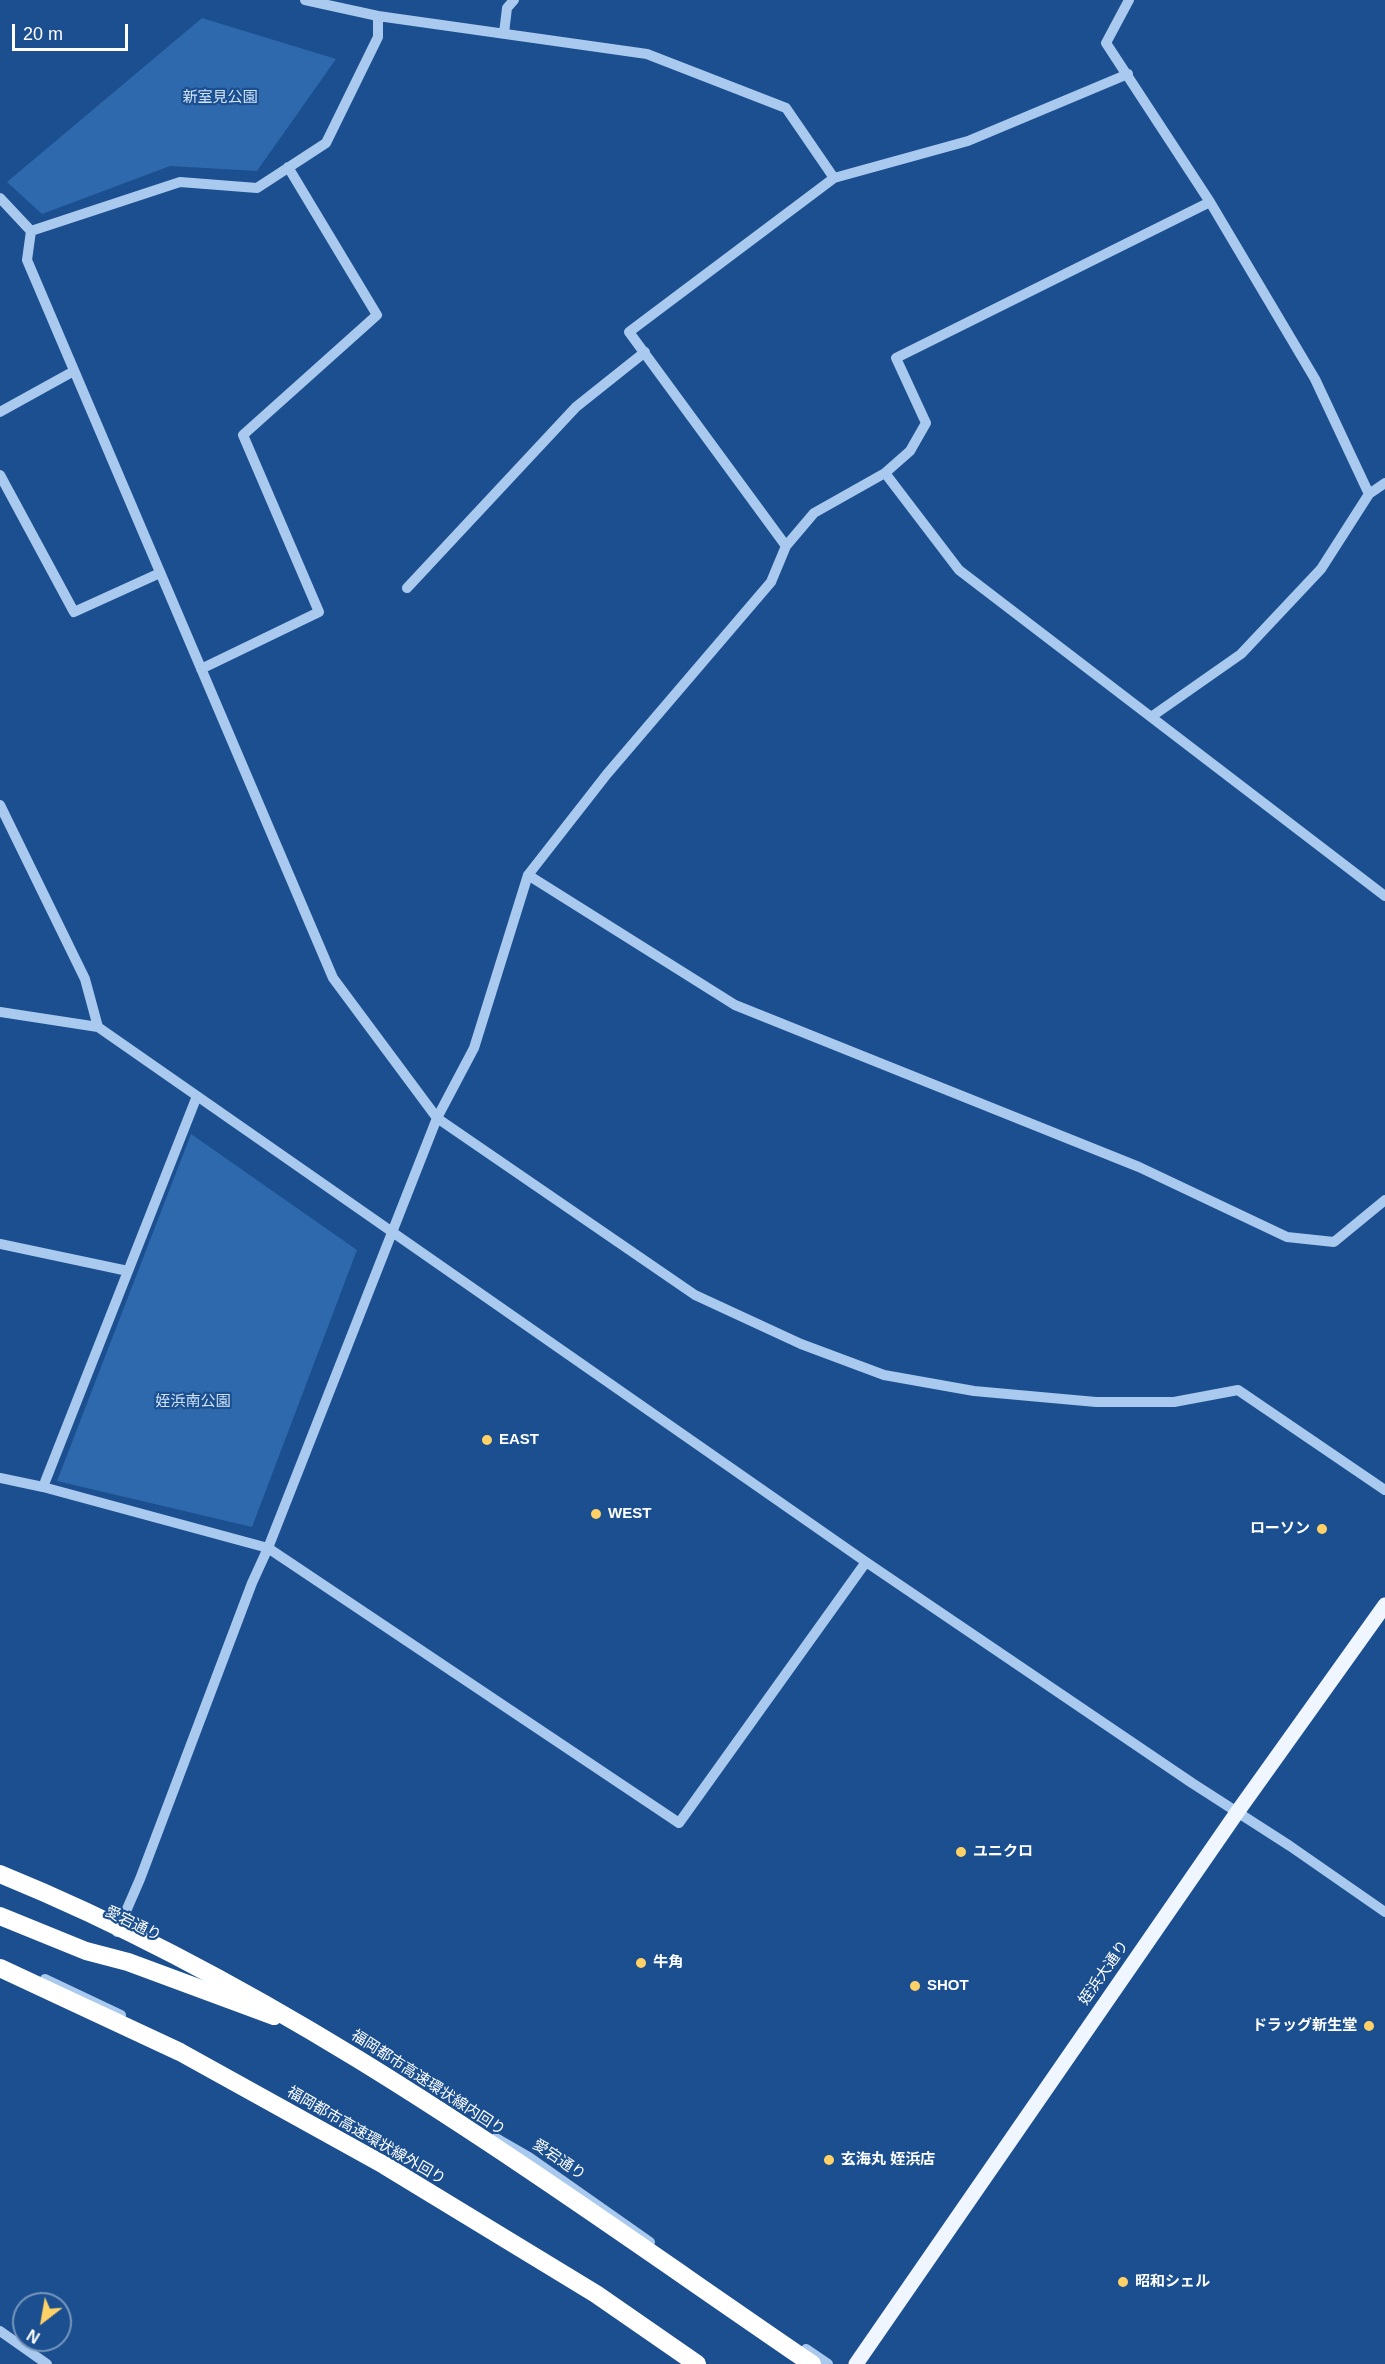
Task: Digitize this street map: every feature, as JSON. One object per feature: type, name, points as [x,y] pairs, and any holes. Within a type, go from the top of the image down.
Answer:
[{"type":"highway","name":"福岡都市高速環状線内回り","points":[[0,1874],[120,1926],[326,2038],[428,2102],[812,2364]]},
{"type":"highway","points":[[0,1916],[86,1951],[128,1962],[312,2030]]},
{"type":"highway","name":"福岡都市高速環状線外回り","points":[[0,1968],[180,2052],[384,2164],[596,2294],[696,2364]]},
{"type":"main road","name":"姪浜大通り","points":[[856,2364],[1238,1811],[1385,1605]]},
{"type":"street","points":[[305,0],[378,16],[647,54],[786,108],[834,178]]},
{"type":"street","points":[[504,33],[507,8],[514,0]]},
{"type":"street","points":[[1129,0],[1106,43],[1210,202],[1315,379],[1369,494]]},
{"type":"street","points":[[31,231],[180,182],[257,188],[326,143],[378,37],[378,16]]},
{"type":"street","points":[[786,546],[630,332],[834,178],[968,141],[1128,74]]},
{"type":"street","points":[[201,669],[319,612],[243,435],[377,315],[288,167]]},
{"type":"street","points":[[0,198],[31,231]]},
{"type":"street","points":[[117,1932],[140,1879],[252,1583],[268,1548],[437,1118],[474,1048],[528,875],[607,774],[771,582],[786,546],[814,513],[885,473],[910,451],[926,423],[896,358],[1210,202]]},
{"type":"street","points":[[31,231],[27,260],[333,978],[437,1118],[695,1295],[801,1344],[884,1375],[974,1391],[1096,1402],[1174,1402],[1238,1390],[1385,1490]]},
{"type":"street","points":[[407,588],[576,407],[645,352]]},
{"type":"street","points":[[0,412],[74,371]]},
{"type":"street","points":[[885,473],[959,570],[1385,896]]},
{"type":"street","points":[[0,475],[74,612],[160,573]]},
{"type":"street","points":[[1151,717],[1241,654],[1322,568],[1369,494],[1385,483]]},
{"type":"street","points":[[0,805],[85,980],[98,1027]]},
{"type":"street","points":[[528,875],[735,1005],[1139,1167],[1287,1237],[1334,1242],[1385,1200]]},
{"type":"street","points":[[0,1012],[98,1027],[866,1562],[1385,1912]]},
{"type":"street","points":[[43,1487],[197,1096]]},
{"type":"street","points":[[0,1244],[129,1271]]},
{"type":"street","points":[[0,1478],[43,1487],[268,1548],[679,1823],[866,1562]]},
{"type":"street","name":"愛宕通り","points":[[0,1880],[117,1932],[312,2030],[529,2157],[828,2364]]},
{"type":"street","points":[[0,1959],[96,2002],[282,2100],[389,2162],[560,2270],[696,2364]]},
{"type":"street","points":[[0,2331],[47,2364]]},
{"type":"green space","name":"新室見公園","points":[[202,18],[336,59],[257,171],[170,166],[42,214],[7,182]]},
{"type":"green space","name":"姪浜南公園","points":[[191,1134],[357,1250],[252,1527],[57,1481]]},
{"type":"place","name":"EAST","points":[[487,1440]]},
{"type":"place","name":"WEST","points":[[596,1514]]},
{"type":"place","name":"ローソン","points":[[1322,1529]]},
{"type":"place","name":"ユニクロ","points":[[961,1852]]},
{"type":"place","name":"牛角","points":[[641,1963]]},
{"type":"place","name":"SHOT","points":[[915,1986]]},
{"type":"place","name":"ドラッグ新生堂","points":[[1369,2026]]},
{"type":"place","name":"玄海丸 姪浜店","points":[[829,2160]]},
{"type":"place","name":"昭和シェル","points":[[1123,2282]]}]
